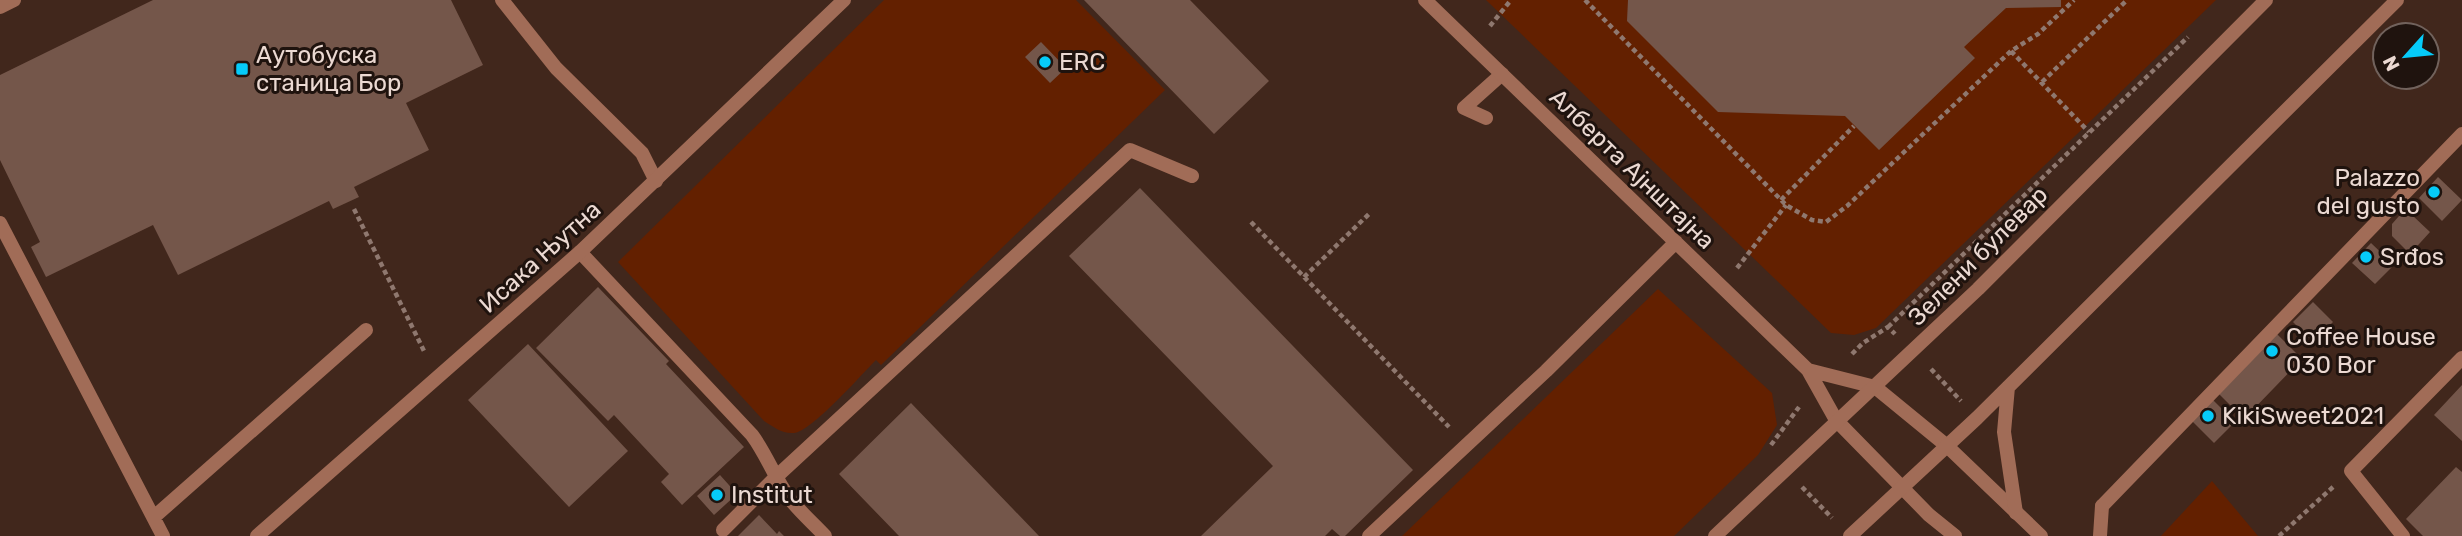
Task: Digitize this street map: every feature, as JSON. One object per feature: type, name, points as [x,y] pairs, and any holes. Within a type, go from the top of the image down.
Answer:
[{"type":"street","points":[[0,7],[14,0]]},
{"type":"street","points":[[502,0],[556,68],[642,153],[656,181]]},
{"type":"street","name":"Исака Њутна","points":[[257,536],[439,379],[580,252],[844,0]]},
{"type":"street","name":"Алберта Ајнштајна","points":[[1426,0],[1808,369]]},
{"type":"street","name":"Зелени булевар","points":[[1715,536],[1978,289],[2266,0]]},
{"type":"street","points":[[1850,536],[2008,387],[2397,0]]},
{"type":"street","points":[[1486,118],[1464,108],[1502,74]]},
{"type":"street","points":[[2100,536],[2102,506],[2462,134]]},
{"type":"street","points":[[723,530],[776,477],[1130,150],[1192,176]]},
{"type":"street","points":[[0,223],[163,536]]},
{"type":"street","points":[[1369,536],[1676,242]]},
{"type":"street","points":[[580,252],[752,435],[791,500],[825,536]]},
{"type":"street","points":[[154,517],[366,330]]},
{"type":"street","points":[[2403,536],[2351,471],[2462,358]]},
{"type":"street","points":[[1808,369],[1875,387],[1947,446],[2041,536]]},
{"type":"street","points":[[1808,369],[1836,420],[1929,515],[1955,536]]},
{"type":"street","points":[[2008,387],[2004,432],[2015,513]]},
{"type":"path","points":[[1586,0],[1786,205],[1812,220],[1826,222],[1838,214],[2011,51],[2038,34],[2074,0]]},
{"type":"path","points":[[2042,82],[2127,0]]},
{"type":"path","points":[[1888,327],[2197,28]]},
{"type":"path","points":[[2011,51],[2089,132]]},
{"type":"path","points":[[1781,200],[1854,126]]},
{"type":"path","points":[[1722,287],[1786,205]]},
{"type":"path","points":[[354,209],[439,379]]},
{"type":"path","points":[[1304,276],[1371,212]]},
{"type":"path","points":[[1251,222],[1466,446]]},
{"type":"path","points":[[2279,536],[2351,471]]},
{"type":"shaded area","points":[[884,0],[1076,0],[1165,90],[881,365],[876,360],[812,423],[794,433],[786,432],[764,421],[618,262]]},
{"type":"shaded area","points":[[1486,0],[2216,0],[1876,328],[1854,335],[1831,333]]},
{"type":"shaded area","points":[[1658,289],[1772,393],[1777,425],[1758,455],[1674,536],[1402,536]]},
{"type":"shaded area","points":[[2212,481],[2258,536],[2161,536]]},
{"type":"building","points":[[153,0],[451,0],[483,65],[406,103],[429,150],[354,187],[359,197],[333,209],[329,201],[178,275],[153,225],[46,277],[31,247],[40,242],[0,160],[0,75]]},
{"type":"building","points":[[1084,0],[1190,0],[1269,81],[1214,134]]},
{"type":"building","points":[[1628,0],[2061,0],[2061,7],[2006,8],[1964,47],[1975,58],[1879,150],[1845,116],[1718,112],[1627,21]]},
{"type":"building","name":"ERC","points":[[1041,42],[1066,68],[1050,83],[1025,57]]},
{"type":"building","points":[[2438,177],[2462,200],[2442,221],[2419,198]]},
{"type":"building","points":[[1140,188],[1413,470],[1345,536],[1340,536],[1332,529],[1325,536],[1201,536],[1273,466],[1069,256]]},
{"type":"building","points":[[2412,215],[2430,232],[2410,254],[2392,236],[2392,224],[2399,216]]},
{"type":"building","points":[[2371,243],[2394,265],[2375,284],[2352,263]]},
{"type":"building","points":[[598,287],[669,361],[666,364],[744,447],[682,505],[661,482],[669,474],[614,415],[608,421],[536,348]]},
{"type":"building","points":[[2313,302],[2333,322],[2313,342],[2293,322]]},
{"type":"building","points":[[2277,334],[2302,359],[2244,419],[2219,394]]},
{"type":"building","points":[[528,344],[628,451],[569,507],[468,400]]},
{"type":"building","points":[[2462,385],[2462,441],[2434,415]]},
{"type":"building","points":[[2213,400],[2235,422],[2214,443],[2192,421]]},
{"type":"building","points":[[911,403],[1039,536],[899,536],[839,474]]},
{"type":"building","points":[[2456,467],[2462,472],[2462,536],[2423,536],[2406,519]]},
{"type":"building","name":"Institut","points":[[720,475],[737,494],[714,515],[697,496]]},
{"type":"building","points":[[759,515],[777,534],[779,531],[784,536],[738,536]]},
{"type":"place","name":"ERC","points":[[1045,62]]},
{"type":"place","name":"Аутобуска станица Бор","points":[[242,69]]},
{"type":"place","name":"Palazzo del gusto","points":[[2434,192]]},
{"type":"place","name":"Srđos","points":[[2366,257]]},
{"type":"place","name":"Coffee House 030 Bor","points":[[2272,351]]},
{"type":"place","name":"KikiSweet2021","points":[[2208,416]]},
{"type":"place","name":"Institut","points":[[717,495]]}]
